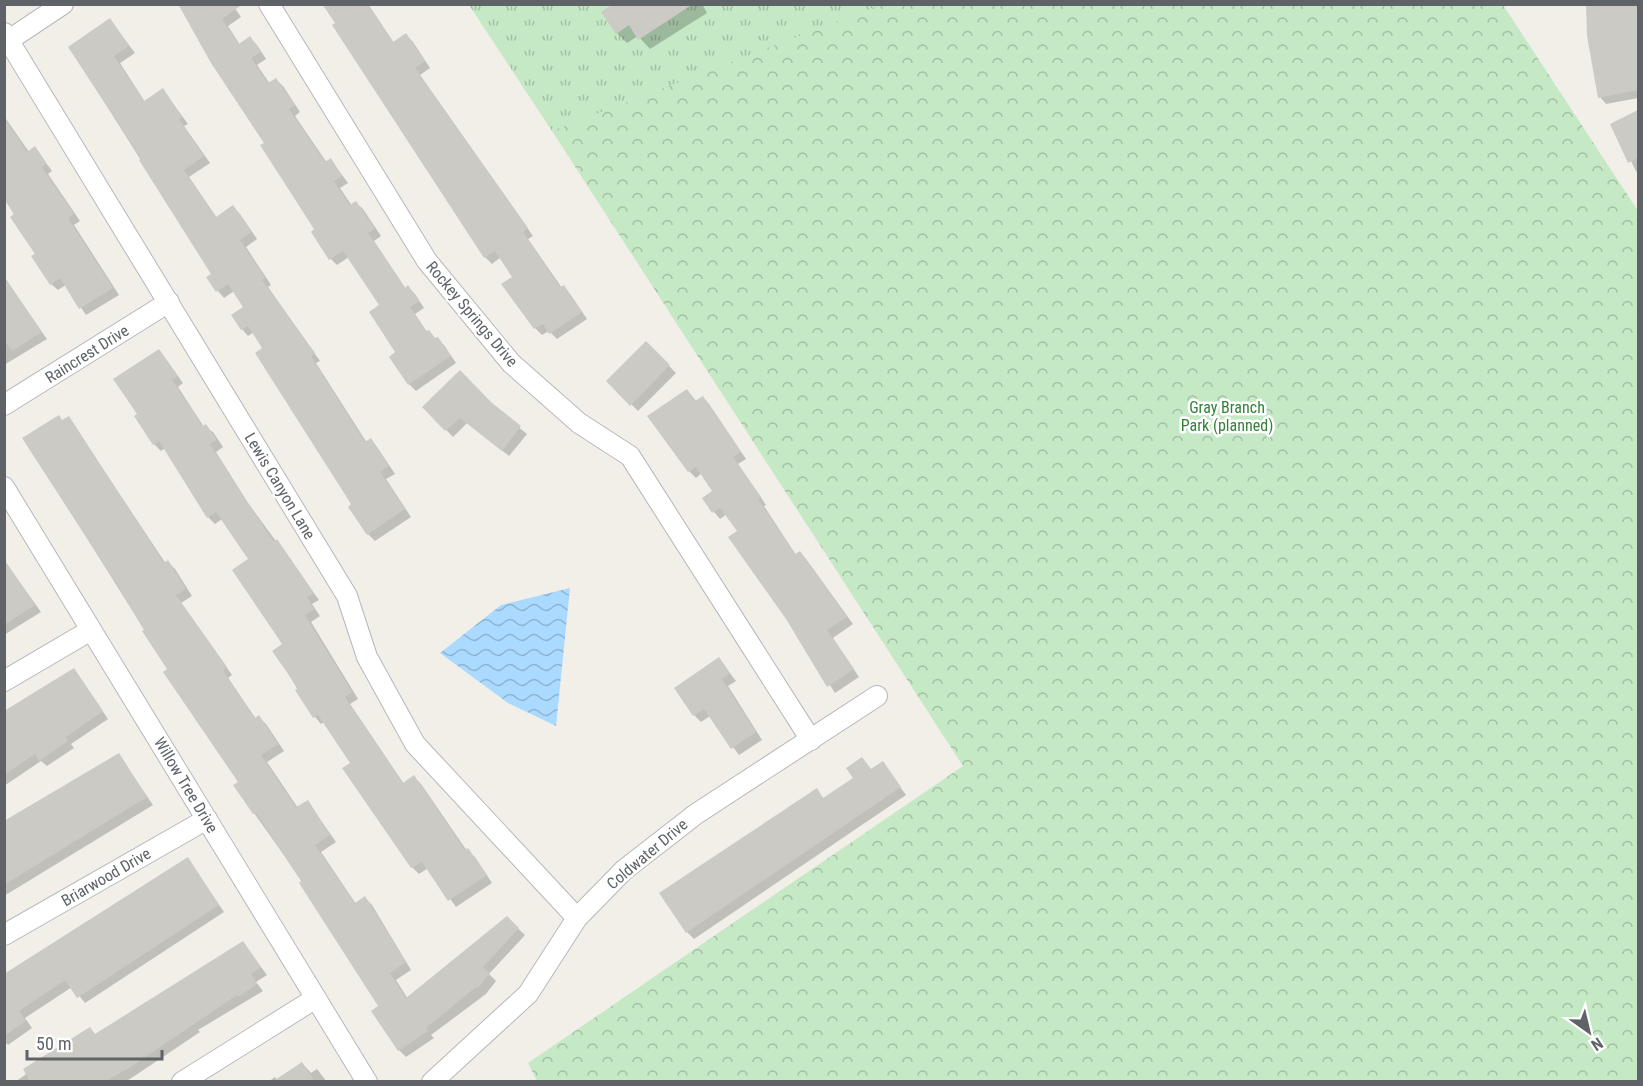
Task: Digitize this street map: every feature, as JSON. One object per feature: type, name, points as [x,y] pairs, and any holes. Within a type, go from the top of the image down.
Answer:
[{"type":"street","points":[[7,37],[63,4]]},
{"type":"street","name":"Rockey Springs Drive","points":[[269,4],[428,261],[511,363],[579,423],[630,456],[811,740]]},
{"type":"street","name":"Lewis Canyon Lane","points":[[7,37],[347,596],[367,657],[415,744],[577,918]]},
{"type":"street","name":"Raincrest Drive","points":[[4,405],[169,302]]},
{"type":"street","name":"Willow Tree Drive","points":[[4,488],[367,1082]]},
{"type":"street","points":[[4,681],[91,630]]},
{"type":"street","name":"Coldwater Drive","points":[[432,1082],[528,994],[577,918],[624,870],[696,814],[877,696]]},
{"type":"street","name":"Briarwood Drive","points":[[4,935],[207,819]]},
{"type":"street","points":[[182,1082],[316,998]]},
{"type":"green space","name":"Gray Branch Park (planned)","points":[[882,4],[1503,5],[1638,211],[1638,1081],[537,1081],[528,1063],[963,766],[552,131]]},
{"type":"green space","points":[[469,5],[882,5],[552,131]]},
{"type":"water","points":[[570,588],[556,726],[508,703],[440,653],[501,605]]},
{"type":"building","points":[[178,4],[243,4],[222,19],[239,44],[250,36],[261,52],[251,58],[268,83],[276,78],[295,105],[289,109],[325,162],[331,158],[342,176],[334,181],[350,205],[356,201],[375,229],[368,233],[405,288],[408,285],[419,301],[410,307],[426,331],[429,330],[435,338],[438,337],[451,356],[408,385],[389,357],[395,352],[369,312],[379,305],[343,251],[329,260],[311,232],[314,229],[260,145],[264,143],[211,63]]},
{"type":"building","points":[[322,4],[368,4],[393,42],[406,33],[425,61],[415,68],[528,228],[523,232],[560,287],[564,285],[582,312],[549,334],[543,324],[534,329],[501,284],[512,277],[495,251],[484,258],[332,25],[335,23]]},
{"type":"building","points":[[613,4],[693,4],[638,40],[629,25],[616,34],[601,12]]},
{"type":"building","points":[[1586,4],[1638,4],[1638,90],[1598,98],[1587,36]]},
{"type":"building","points":[[110,18],[129,46],[114,56],[144,101],[163,88],[182,117],[179,119],[204,156],[184,170],[216,217],[233,205],[252,232],[240,240],[265,278],[262,280],[315,353],[311,356],[365,442],[371,438],[389,466],[380,472],[405,509],[367,535],[348,507],[351,504],[255,353],[262,348],[248,326],[241,330],[231,315],[243,307],[228,284],[216,292],[206,277],[211,274],[139,160],[141,158],[68,47]]},
{"type":"building","points":[[1638,110],[1638,158],[1628,163],[1610,124]]},
{"type":"building","points":[[4,117],[27,152],[35,146],[47,164],[42,167],[74,214],[68,218],[113,288],[79,309],[60,278],[50,285],[31,256],[35,254],[10,217],[14,214],[4,199]]},
{"type":"building","points":[[4,276],[42,332],[12,351],[4,340]]},
{"type":"building","points":[[646,341],[670,365],[630,406],[606,381]]},
{"type":"building","points":[[159,349],[178,376],[172,380],[203,426],[206,424],[217,440],[210,444],[274,542],[277,539],[314,593],[307,597],[314,609],[305,615],[352,692],[345,697],[403,783],[414,775],[465,850],[468,848],[487,875],[448,901],[422,862],[411,868],[342,768],[350,763],[318,715],[313,718],[295,690],[298,688],[272,651],[282,644],[232,570],[248,559],[216,512],[207,518],[159,441],[153,445],[134,416],[137,414],[113,379]]},
{"type":"building","points":[[460,370],[491,402],[521,426],[502,451],[460,418],[445,431],[422,407]]},
{"type":"building","points":[[687,389],[695,401],[703,396],[741,452],[733,457],[761,497],[758,499],[795,554],[800,551],[847,617],[827,630],[854,669],[827,687],[786,619],[728,537],[737,531],[720,508],[712,513],[702,498],[712,491],[696,467],[688,472],[647,416]]},
{"type":"building","points":[[59,415],[62,420],[69,416],[164,563],[168,560],[186,589],[176,595],[227,667],[223,670],[255,718],[259,715],[278,744],[261,755],[296,807],[308,800],[330,835],[315,845],[355,903],[365,896],[406,962],[390,973],[406,998],[507,916],[519,928],[483,967],[490,973],[478,988],[476,987],[426,1028],[428,1031],[398,1051],[371,1011],[378,1006],[299,883],[301,881],[256,813],[253,814],[233,785],[238,782],[163,672],[167,669],[142,631],[144,630],[121,591],[22,438]]},
{"type":"building","points":[[4,559],[35,605],[4,625]]},
{"type":"building","points":[[719,657],[730,673],[722,679],[756,732],[731,749],[704,709],[693,716],[674,688]]},
{"type":"building","points":[[74,668],[103,711],[66,737],[68,741],[39,761],[35,754],[4,775],[4,711]]},
{"type":"building","points":[[119,753],[147,797],[4,885],[4,821]]},
{"type":"building","points":[[862,757],[871,769],[883,761],[901,787],[686,933],[659,893],[817,788],[823,798],[853,778],[846,768]]},
{"type":"building","points":[[188,857],[219,905],[77,998],[65,980],[19,1011],[26,1021],[4,1036],[4,974]]},
{"type":"building","points":[[243,941],[261,967],[251,974],[257,984],[238,997],[237,995],[129,1068],[104,1082],[30,1082],[23,1069],[90,1027],[95,1034]]},
{"type":"building","points":[[302,1062],[315,1082],[272,1082]]}]
